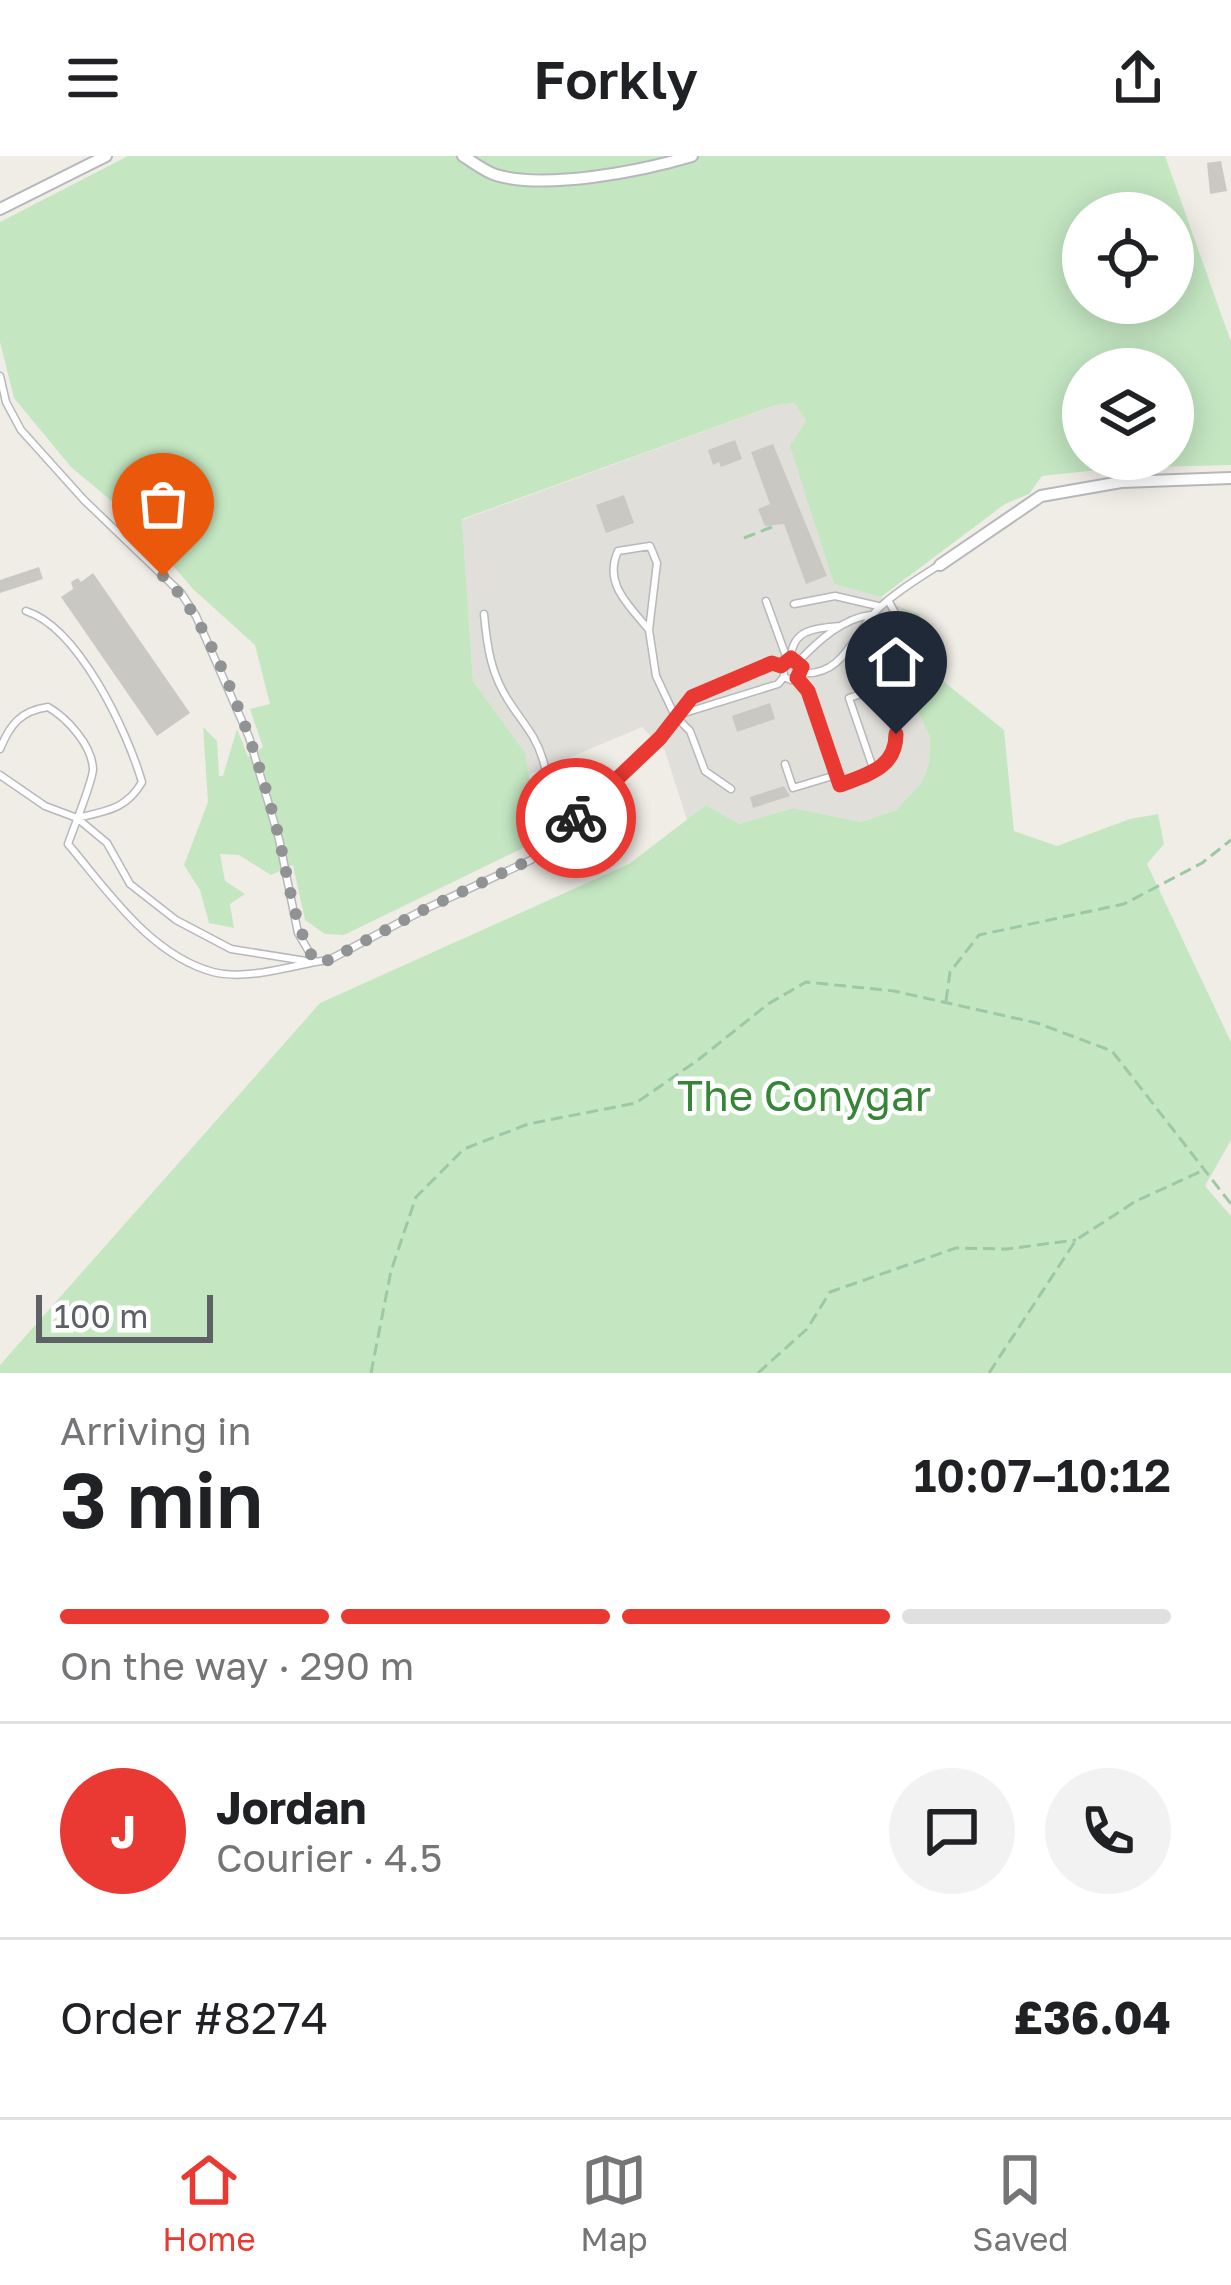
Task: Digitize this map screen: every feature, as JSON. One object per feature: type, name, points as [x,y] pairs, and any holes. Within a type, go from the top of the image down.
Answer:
[{"type":"street","points":[[0,209],[106,156]]},
{"type":"street","points":[[463,156],[493,174],[562,178],[600,176],[692,156]]},
{"type":"street","points":[[940,565],[1041,496],[1121,482],[1231,478]]},
{"type":"lane","points":[[0,376],[6,402],[21,430],[84,500],[181,592],[196,616],[249,736],[279,839],[298,933],[315,962]]},
{"type":"lane","points":[[649,629],[618,592],[612,563],[618,550],[650,546],[658,563],[649,629],[656,676],[675,716],[690,731],[705,771],[731,790]]},
{"type":"lane","points":[[784,677],[816,674],[844,656],[880,607],[940,565]]},
{"type":"lane","points":[[794,604],[835,596],[880,607]]},
{"type":"lane","points":[[766,601],[789,661],[808,691],[840,785],[886,765],[896,750],[892,664],[897,647],[896,614],[888,600]]},
{"type":"lane","points":[[26,611],[68,640],[132,747],[142,782],[134,797],[116,809],[77,818]]},
{"type":"lane","points":[[484,614],[494,674],[538,742],[549,782],[549,811],[562,830]]},
{"type":"lane","points":[[0,749],[10,724],[26,713],[48,706],[66,718],[94,773],[68,844],[128,915],[178,956],[216,973],[263,971],[329,960],[530,860],[660,738],[692,697],[772,663],[789,661],[840,626],[872,615]]},
{"type":"lane","points":[[675,716],[778,684],[799,634],[840,626]]},
{"type":"lane","points":[[874,771],[849,698],[870,691],[892,664]]},
{"type":"lane","points":[[785,764],[793,788],[836,775]]},
{"type":"lane","points":[[0,776],[45,806],[77,818],[107,843],[130,884],[176,920],[231,949],[315,962]]},
{"type":"path","points":[[744,538],[777,525]]},
{"type":"path","points":[[946,1003],[950,972],[979,935],[1124,904],[1202,862],[1231,840]]},
{"type":"path","points":[[371,1373],[391,1271],[416,1197],[464,1149],[528,1124],[636,1103],[768,1004],[806,982],[894,991],[1037,1023],[1112,1051],[1231,1204]]},
{"type":"path","points":[[989,1373],[1076,1240],[1136,1201],[1202,1171]]},
{"type":"path","points":[[758,1373],[807,1329],[830,1292],[956,1248],[1007,1249],[1076,1240]]},
{"type":"shaded area","points":[[796,403],[806,421],[834,584],[902,608],[909,692],[930,737],[922,782],[896,810],[861,822],[793,808],[739,824],[706,805],[687,820],[665,751],[642,727],[528,775],[524,753],[473,681],[462,520],[776,405]]},
{"type":"green space","points":[[128,156],[1165,156],[1178,192],[1062,192],[1062,324],[1194,324],[1194,238],[1231,342],[1231,465],[1194,466],[1194,348],[1062,348],[1062,474],[1042,476],[1029,494],[1005,504],[881,597],[834,584],[790,446],[806,421],[795,403],[776,405],[462,519],[473,681],[525,753],[538,832],[523,848],[344,935],[325,934],[305,920],[293,865],[271,875],[239,855],[220,854],[225,881],[245,894],[230,904],[234,928],[209,923],[200,890],[184,865],[208,802],[203,727],[217,741],[219,776],[223,776],[237,729],[248,757],[263,747],[250,709],[270,704],[255,645],[193,589],[132,518],[71,467],[14,398],[0,342],[0,222]]},
{"type":"green space","name":"The Conygar","points":[[902,608],[919,614],[943,681],[1004,730],[1014,831],[1057,846],[1130,819],[1158,814],[1164,844],[1147,864],[1231,1042],[1231,1140],[1205,1186],[1231,1216],[1231,1373],[0,1373],[0,1365],[320,1003],[629,864],[706,805],[739,824],[793,808],[861,822],[896,810],[922,782],[930,737],[909,692]]},
{"type":"building","points":[[1221,161],[1227,191],[1210,194],[1207,163]]},
{"type":"building","points":[[735,440],[742,459],[713,465],[708,450]]},
{"type":"building","points":[[773,444],[827,576],[806,584],[784,524],[765,526],[758,509],[770,504],[751,452]]},
{"type":"building","points":[[624,495],[634,523],[606,533],[596,505]]},
{"type":"building","points":[[39,567],[43,579],[0,593],[0,580]]},
{"type":"building","points":[[93,573],[190,713],[157,736],[61,597],[73,589],[71,582],[78,578],[81,582]]},
{"type":"building","points":[[770,703],[775,719],[737,732],[732,716]]},
{"type":"building","points":[[784,786],[790,796],[753,808],[750,797]]},
{"type":"way so far","points":[[163,576],[181,592],[196,616],[249,736],[279,839],[298,933],[315,962],[329,960],[530,860],[576,818]]},
{"type":"route","points":[[576,818],[660,738],[692,697],[772,663],[781,666],[787,659],[799,661],[802,667],[797,678],[808,691],[840,785],[886,765],[896,750],[896,734]]}]
